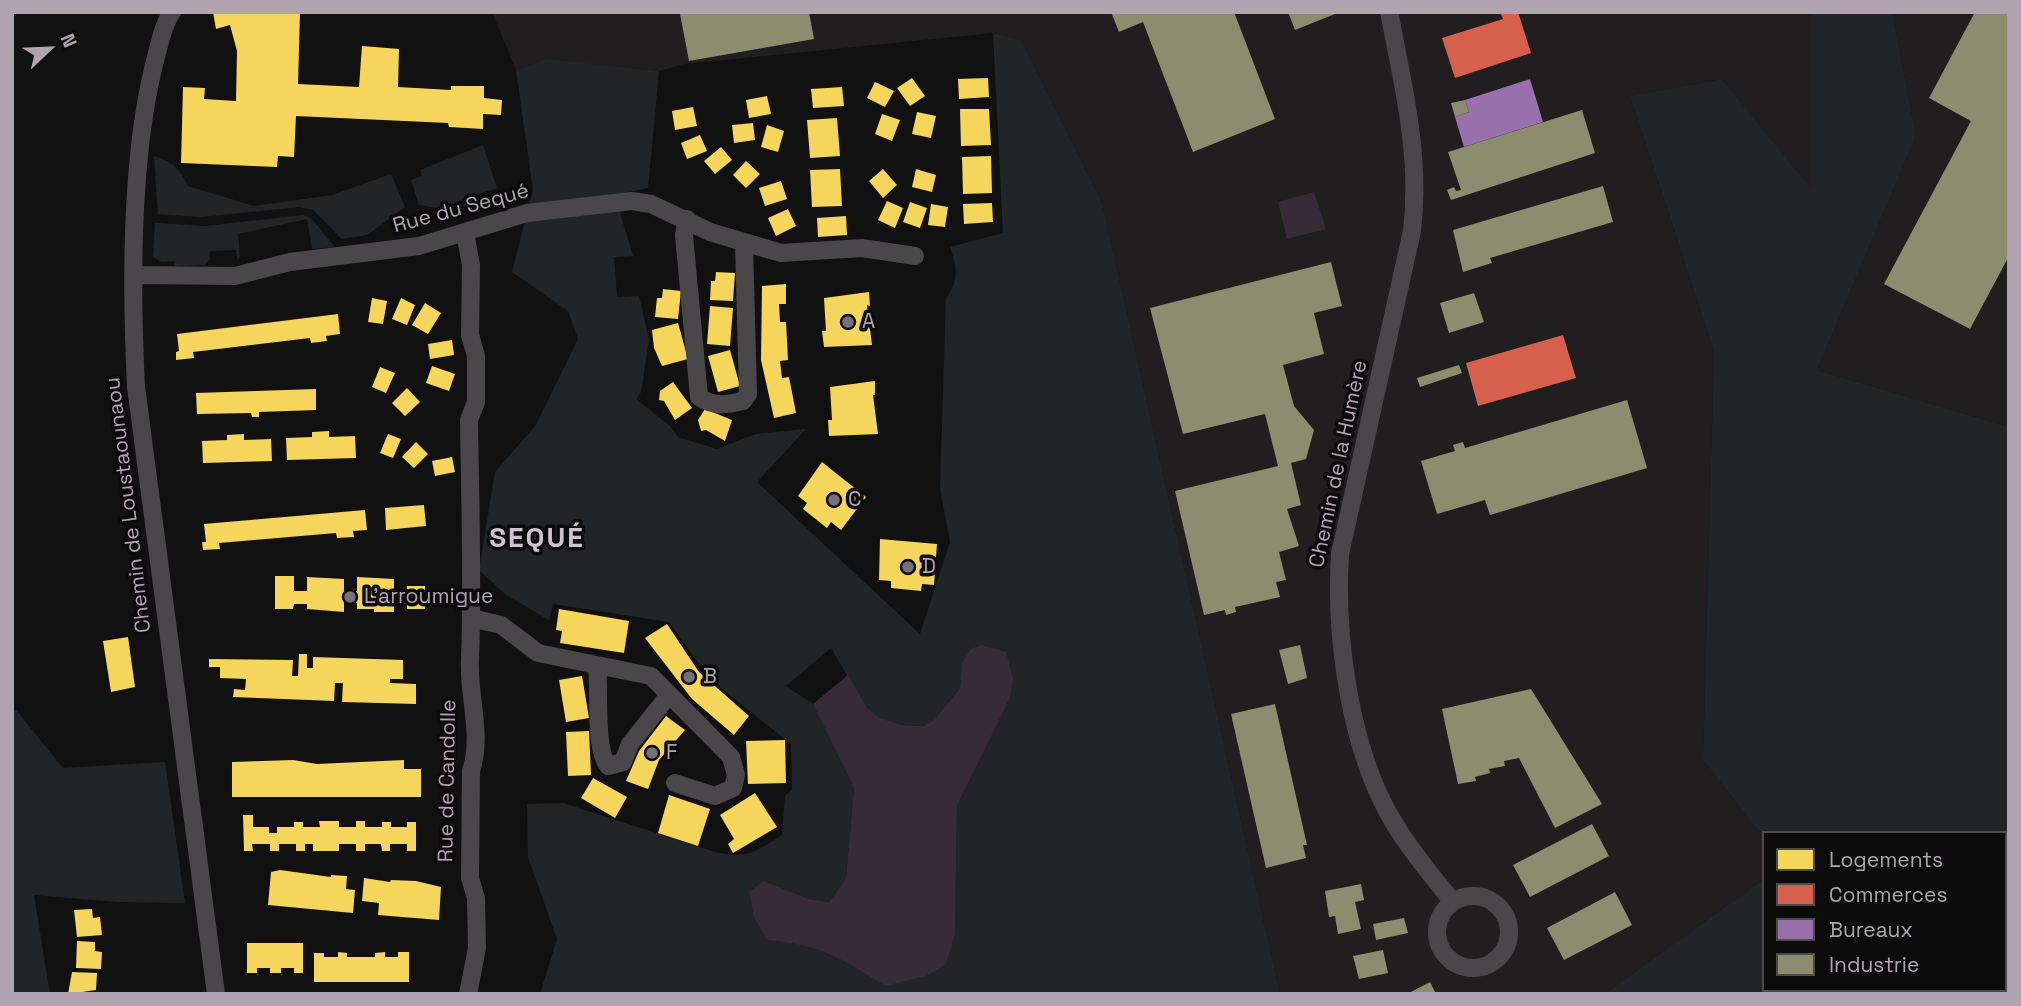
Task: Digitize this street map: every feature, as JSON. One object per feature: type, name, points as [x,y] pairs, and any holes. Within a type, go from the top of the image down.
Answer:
[{"type":"street","name":"Chemin de Loustaounaou","points":[[172,12],[156,56],[138,162],[136,387],[216,994]]},
{"type":"street","name":"Chemin de la Humère","points":[[1389,12],[1415,153],[1415,201],[1340,554],[1337,608],[1349,688],[1371,775],[1393,821],[1453,902]]},
{"type":"street","name":"Rue du Sequé","points":[[135,275],[235,276],[289,262],[419,246],[465,233],[483,224],[527,213],[632,201],[651,204],[744,244],[781,253],[862,248],[915,256]]},
{"type":"street","points":[[687,219],[684,235],[699,397],[708,403],[721,405],[743,401],[748,394],[744,244]]},
{"type":"street","name":"Rue de Candolle","points":[[465,233],[471,265],[470,335],[476,356],[476,402],[469,419],[470,661],[475,710],[475,757],[471,771],[470,878],[476,898],[477,948],[468,994]]},
{"type":"street","points":[[471,618],[501,625],[538,653],[597,666],[643,672],[659,683],[721,743],[731,757],[736,775],[733,788],[715,796],[675,783]]},
{"type":"street","points":[[597,666],[600,692],[599,740],[602,759],[608,766],[623,761],[630,744],[669,695]]},
{"type":"street","points":[[1477,896],[1489,900],[1506,918],[1508,942],[1502,954],[1489,964],[1476,968],[1462,966],[1446,955],[1441,947],[1439,921],[1453,902],[1477,896]]},
{"type":"shaded area","points":[[492,12],[1811,12],[1811,190],[1722,79],[1630,96],[1714,351],[1703,760],[1762,835],[1762,880],[1604,994],[1280,994],[1102,203],[1021,40],[993,33],[684,64],[659,71],[547,60],[516,70]]},
{"type":"shaded area","points":[[1811,12],[1892,12],[1916,136],[1817,370],[2009,427],[2009,994],[1604,994],[1762,880],[1762,992],[2007,992],[2007,831],[1762,831],[1762,835],[1703,760],[1714,351],[1630,96],[1722,79],[1811,189]]},
{"type":"shaded area","points":[[1892,12],[2009,12],[2009,427],[1817,370],[1916,136]]},
{"type":"shaded area","points":[[993,33],[1021,40],[1102,203],[1280,994],[540,994],[557,939],[528,857],[527,804],[563,803],[715,852],[744,854],[758,850],[782,835],[785,796],[792,790],[791,744],[711,680],[669,622],[553,604],[549,620],[506,595],[479,570],[495,472],[536,425],[578,339],[568,311],[512,272],[533,190],[516,70],[547,59],[659,71],[648,188],[619,194],[620,213],[633,256],[614,257],[617,297],[639,296],[649,340],[641,392],[636,399],[670,426],[678,437],[717,449],[756,434],[806,429],[757,482],[920,634],[950,542],[940,488],[946,298],[956,274],[950,247],[1003,233]],"holes":[[[831,648],[867,709],[880,718],[902,725],[924,726],[934,720],[960,688],[962,663],[1010,698],[957,806],[955,933],[885,986],[830,954],[768,940],[764,881],[809,899],[829,902],[846,878],[854,788],[813,704],[786,686]]]},
{"type":"shaded area","points":[[483,145],[497,188],[463,199],[446,209],[419,205],[411,180],[422,176],[420,170]]},
{"type":"shaded area","points":[[154,156],[175,167],[188,186],[254,206],[332,195],[391,174],[405,207],[367,235],[342,239],[313,210],[299,207],[201,217],[158,214]]},
{"type":"shaded area","points":[[1314,192],[1326,229],[1287,239],[1278,202]]},
{"type":"shaded area","points":[[303,215],[311,218],[335,247],[312,249],[307,219],[238,234],[240,258],[237,259],[236,250],[210,251],[210,259],[205,265],[175,266],[174,261],[162,262],[153,257],[155,223],[206,226]]},
{"type":"shaded area","points":[[981,645],[1006,652],[1013,678],[1010,698],[957,806],[955,933],[946,964],[926,976],[885,986],[830,954],[767,940],[754,917],[749,892],[764,881],[809,899],[829,902],[846,878],[854,788],[813,704],[848,675],[867,708],[880,718],[902,725],[924,726],[934,720],[960,688],[962,663],[971,649]]},
{"type":"shaded area","points":[[16,710],[63,768],[165,762],[185,903],[117,902],[34,895],[50,994],[12,994],[12,711]]},
{"type":"building: Logements","points":[[213,12],[300,12],[298,84],[359,87],[362,46],[399,49],[398,87],[451,90],[451,86],[484,86],[484,98],[502,100],[501,115],[483,114],[483,129],[449,127],[448,123],[296,116],[294,157],[278,156],[277,167],[181,163],[183,87],[205,88],[204,99],[236,101],[237,51],[230,25],[216,29]]},
{"type":"building: Logements","points":[[912,78],[925,96],[910,106],[897,88]]},
{"type":"building: Logements","points":[[988,78],[989,97],[959,99],[958,79]]},
{"type":"building: Logements","points":[[875,82],[894,91],[885,107],[867,98]]},
{"type":"building: Logements","points":[[842,87],[844,106],[813,108],[811,89]]},
{"type":"building: Logements","points":[[767,96],[771,114],[749,118],[746,100]]},
{"type":"building: Logements","points":[[693,107],[697,126],[675,130],[672,111]]},
{"type":"building: Logements","points":[[960,109],[989,109],[991,145],[961,146]]},
{"type":"building: Logements","points":[[917,112],[936,116],[931,138],[912,134]]},
{"type":"building: Logements","points":[[882,114],[900,120],[892,141],[875,134]]},
{"type":"building: Logements","points":[[837,118],[840,156],[810,158],[807,120]]},
{"type":"building: Logements","points":[[753,123],[755,140],[734,143],[732,125]]},
{"type":"building: Logements","points":[[767,125],[784,131],[778,152],[761,147]]},
{"type":"building: Logements","points":[[700,135],[707,151],[687,159],[681,143]]},
{"type":"building: Logements","points":[[721,147],[732,160],[715,174],[704,161]]},
{"type":"building: Logements","points":[[991,156],[992,193],[963,194],[962,157]]},
{"type":"building: Logements","points":[[746,161],[760,174],[746,188],[733,175]]},
{"type":"building: Logements","points":[[840,169],[842,206],[812,207],[810,170]]},
{"type":"building: Logements","points":[[883,169],[897,185],[883,198],[869,181]]},
{"type":"building: Logements","points":[[916,169],[936,175],[932,192],[912,187]]},
{"type":"building: Logements","points":[[781,181],[787,199],[765,206],[759,188]]},
{"type":"building: Logements","points":[[887,201],[903,208],[895,228],[878,220]]},
{"type":"building: Logements","points":[[910,202],[927,208],[920,228],[903,222]]},
{"type":"building: Logements","points":[[992,203],[993,222],[964,224],[963,204]]},
{"type":"building: Logements","points":[[931,204],[948,207],[945,227],[928,225]]},
{"type":"building: Logements","points":[[788,209],[796,226],[776,236],[768,218]]},
{"type":"building: Logements","points":[[846,216],[847,235],[818,237],[817,218]]},
{"type":"building: Logements","points":[[716,272],[735,273],[733,301],[710,300],[711,281],[715,281]]},
{"type":"building: Logements","points":[[786,284],[786,304],[779,304],[780,322],[786,322],[788,360],[780,361],[782,378],[789,377],[796,413],[774,418],[761,360],[762,286]]},
{"type":"building: Logements","points":[[663,289],[681,291],[678,319],[655,317],[657,298],[662,298]]},
{"type":"building: Logements","name":"A","points":[[869,292],[870,306],[867,305],[872,345],[824,347],[824,298]]},
{"type":"building: Logements","points":[[372,298],[387,301],[383,324],[368,322]]},
{"type":"building: Logements","points":[[401,298],[415,305],[407,325],[392,319]]},
{"type":"building: Logements","points":[[425,303],[441,313],[428,334],[412,325]]},
{"type":"building: Logements","points":[[710,306],[733,308],[730,346],[707,344]]},
{"type":"building: Logements","points":[[338,314],[340,334],[326,336],[327,341],[311,343],[310,338],[193,352],[194,358],[176,360],[176,352],[179,351],[177,334]]},
{"type":"building: Logements","points":[[678,323],[688,359],[662,366],[654,348],[652,330]]},
{"type":"building: Logements","points":[[452,340],[454,355],[430,359],[428,344]]},
{"type":"building: Logements","points":[[730,350],[740,386],[718,392],[708,356]]},
{"type":"building: Logements","points":[[432,366],[455,374],[449,391],[426,383]]},
{"type":"building: Logements","points":[[380,367],[395,373],[386,393],[372,387]]},
{"type":"building: Logements","points":[[875,381],[873,395],[878,434],[829,436],[828,420],[832,420],[830,387]]},
{"type":"building: Logements","points":[[673,382],[692,408],[675,420],[664,401],[659,400],[660,391]]},
{"type":"building: Logements","points":[[407,388],[420,402],[405,416],[392,403]]},
{"type":"building: Logements","points":[[316,389],[316,410],[259,412],[259,417],[252,417],[251,413],[197,414],[196,393]]},
{"type":"building: Logements","points":[[705,409],[732,420],[725,441],[706,430],[701,431],[698,420]]},
{"type":"building: Logements","points":[[329,431],[329,437],[355,436],[356,458],[287,460],[286,438],[312,437],[312,432]]},
{"type":"building: Logements","points":[[244,434],[244,440],[271,439],[272,461],[203,463],[202,441],[227,440],[227,435]]},
{"type":"building: Logements","points":[[388,434],[401,439],[393,458],[380,453]]},
{"type":"building: Logements","points":[[416,442],[428,454],[414,468],[402,457]]},
{"type":"building: Logements","points":[[452,457],[455,472],[435,476],[432,461]]},
{"type":"building: Logements","name":"C","points":[[822,462],[866,497],[841,530],[831,522],[827,528],[803,509],[807,503],[798,496]]},
{"type":"building: Logements","points":[[424,505],[426,526],[386,530],[385,508]]},
{"type":"building: Logements","points":[[365,510],[367,530],[353,531],[354,537],[337,538],[336,533],[219,543],[220,549],[203,550],[202,542],[206,542],[204,524]]},
{"type":"building: Logements","name":"D","points":[[880,539],[937,544],[934,585],[922,584],[921,591],[891,588],[891,581],[879,580]]},
{"type":"building: Logements","name":"L'arroumigue","points":[[275,576],[294,576],[294,591],[307,591],[307,577],[344,579],[344,591],[357,591],[357,577],[394,579],[394,591],[407,591],[407,586],[425,586],[425,609],[407,609],[407,604],[394,604],[394,612],[374,612],[374,609],[357,609],[357,603],[344,603],[344,612],[307,609],[307,604],[294,604],[293,609],[275,609]]},
{"type":"building: Logements","points":[[559,609],[629,621],[624,653],[560,643],[562,631],[556,630]]},
{"type":"building: Logements","name":"B","points":[[667,624],[699,672],[749,716],[734,735],[692,699],[645,638]]},
{"type":"building: Logements","points":[[128,637],[135,687],[111,692],[103,641]]},
{"type":"building: Logements","points":[[299,654],[307,654],[307,668],[313,668],[313,657],[403,660],[403,679],[390,679],[390,683],[416,684],[416,704],[342,702],[343,683],[335,683],[334,701],[233,697],[234,689],[245,690],[246,679],[220,678],[220,667],[209,667],[209,659],[293,660],[292,676],[298,676]]},
{"type":"building: Logements","points":[[582,676],[589,718],[566,722],[559,680]]},
{"type":"building: Logements","name":"F","points":[[666,716],[685,730],[659,760],[648,789],[626,781],[639,751]]},
{"type":"building: Logements","points":[[589,731],[591,775],[568,776],[566,732]]},
{"type":"building: Logements","points":[[785,740],[786,783],[748,784],[746,741]]},
{"type":"building: Logements","points":[[293,760],[317,764],[404,760],[404,769],[421,769],[421,797],[232,797],[232,762]]},
{"type":"building: Logements","points":[[593,778],[627,797],[615,818],[581,798]]},
{"type":"building: Logements","points":[[755,793],[777,827],[733,853],[728,844],[734,839],[720,815]]},
{"type":"building: Logements","points":[[669,795],[710,809],[698,846],[658,833]]},
{"type":"building: Logements","points":[[243,815],[253,815],[253,827],[269,827],[269,833],[277,833],[277,827],[294,827],[294,822],[303,822],[303,827],[320,827],[319,821],[339,821],[339,827],[356,827],[356,821],[365,821],[365,827],[382,827],[382,822],[391,822],[391,827],[407,827],[407,822],[416,822],[416,851],[407,851],[407,844],[390,844],[390,851],[382,851],[381,844],[365,844],[365,851],[356,851],[356,844],[339,844],[339,851],[313,851],[313,844],[305,844],[305,851],[296,851],[296,844],[279,844],[279,851],[270,851],[270,844],[252,844],[253,851],[244,851]]},
{"type":"building: Logements","points":[[280,870],[331,877],[347,876],[346,889],[355,890],[353,913],[268,905],[271,872]]},
{"type":"building: Logements","points":[[364,878],[390,882],[416,881],[441,887],[439,920],[378,915],[379,903],[362,901]]},
{"type":"building: Logements","points":[[92,909],[93,918],[100,917],[102,935],[77,937],[74,910]]},
{"type":"building: Logements","points":[[77,941],[95,942],[95,951],[102,952],[101,969],[76,968]]},
{"type":"building: Logements","points":[[247,943],[303,943],[303,973],[294,973],[294,968],[281,968],[281,973],[270,973],[270,968],[257,968],[257,973],[247,973]]},
{"type":"building: Logements","points":[[338,952],[347,953],[347,957],[375,957],[375,953],[385,952],[385,957],[398,957],[398,952],[409,952],[409,982],[314,982],[314,953],[324,953],[324,957],[338,957]]},
{"type":"building: Logements","points":[[72,972],[97,973],[96,990],[68,994]]},
{"type":"building: Commerces","points":[[1500,12],[1518,12],[1531,53],[1455,78],[1442,38],[1503,19]]},
{"type":"building: Commerces","points":[[1563,335],[1576,378],[1478,406],[1466,363]]},
{"type":"building: Bureaux","points":[[1530,79],[1543,122],[1464,147],[1455,117],[1469,112],[1465,100]]},
{"type":"building: Industrie","points":[[809,12],[814,39],[689,61],[680,14]]},
{"type":"building: Industrie","points":[[1111,12],[1234,12],[1275,119],[1193,152],[1143,22],[1119,32]]},
{"type":"building: Industrie","points":[[1288,12],[1340,12],[1295,30]]},
{"type":"building: Industrie","points":[[1975,12],[2009,12],[2009,256],[1970,329],[1884,284],[1971,121],[1929,98]]},
{"type":"building: Industrie","points":[[1465,100],[1469,112],[1455,117],[1451,103]]},
{"type":"building: Industrie","points":[[1582,110],[1595,153],[1451,200],[1447,190],[1454,187],[1456,191],[1461,190],[1448,152]]},
{"type":"building: Industrie","points":[[1603,186],[1613,222],[1490,258],[1492,263],[1463,272],[1453,230]]},
{"type":"building: Industrie","points":[[1331,262],[1342,306],[1314,313],[1324,354],[1283,365],[1294,406],[1314,430],[1306,459],[1291,463],[1301,505],[1287,509],[1299,546],[1279,552],[1286,580],[1276,582],[1280,597],[1235,607],[1236,612],[1226,615],[1225,610],[1204,615],[1175,491],[1278,466],[1265,414],[1183,434],[1150,308]]},
{"type":"building: Industrie","points":[[1474,293],[1484,322],[1449,333],[1440,303]]},
{"type":"building: Industrie","points":[[1459,365],[1462,373],[1420,387],[1417,378]]},
{"type":"building: Industrie","points":[[1627,400],[1647,468],[1490,515],[1485,500],[1437,514],[1421,461],[1455,451],[1453,445],[1463,442],[1465,448]]},
{"type":"building: Industrie","points":[[1300,645],[1307,678],[1288,684],[1279,650]]},
{"type":"building: Industrie","points":[[1531,689],[1602,804],[1555,828],[1519,758],[1504,761],[1505,766],[1489,769],[1490,773],[1475,777],[1476,781],[1458,784],[1442,709]]},
{"type":"building: Industrie","points":[[1275,704],[1307,845],[1303,845],[1306,858],[1266,868],[1231,714]]},
{"type":"building: Industrie","points":[[1592,824],[1609,856],[1530,897],[1513,865]]},
{"type":"building: Industrie","points":[[1361,884],[1364,900],[1355,902],[1361,929],[1338,934],[1335,916],[1329,917],[1325,891]]},
{"type":"building: Industrie","points":[[1615,892],[1632,925],[1564,960],[1547,928]]},
{"type":"building: Industrie","points":[[1404,918],[1408,933],[1376,940],[1373,924]]},
{"type":"building: Industrie","points":[[1383,950],[1388,973],[1359,979],[1353,956]]},
{"type":"building: Industrie","points":[[1430,982],[1436,994],[1407,994]]},
{"type":"place","name":"A","points":[[848,322]]},
{"type":"place","name":"C","points":[[834,500]]},
{"type":"place","name":"D","points":[[908,567]]},
{"type":"place","name":"L'arroumigue","points":[[350,597]]},
{"type":"place","name":"B","points":[[689,677]]},
{"type":"place","name":"F","points":[[652,753]]},
{"type":"district","name":"SEQUÉ","points":[[537,539]]}]
